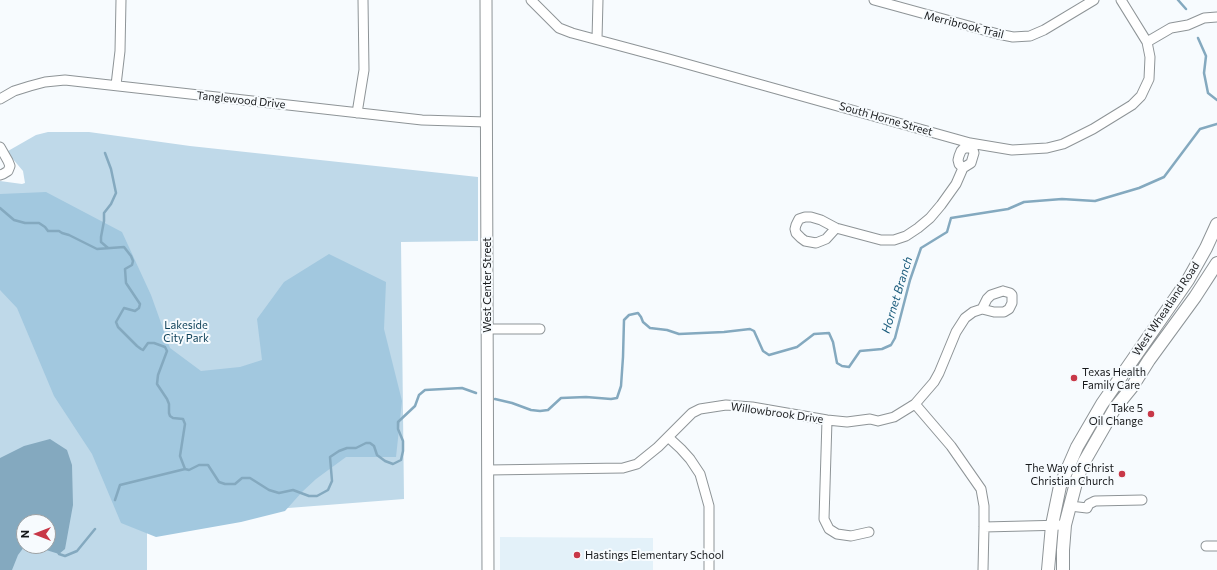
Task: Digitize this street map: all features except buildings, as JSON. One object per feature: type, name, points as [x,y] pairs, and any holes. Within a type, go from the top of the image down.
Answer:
[{"type":"main road","name":"West Wheatland Road","points":[[1048,570],[1052,525],[1060,486],[1077,447],[1102,404],[1188,280],[1206,248],[1217,224]]},
{"type":"main road","name":"West Wheatland Road","points":[[1063,570],[1065,525],[1076,479],[1084,462],[1115,408],[1132,387],[1149,360],[1195,297],[1217,263]]},
{"type":"street","points":[[116,85],[120,51],[121,0]]},
{"type":"street","points":[[357,113],[364,70],[363,0]]},
{"type":"street","name":"West Center Street","points":[[486,0],[488,570]]},
{"type":"street","name":"South Horne Street","points":[[530,0],[559,28],[572,33],[669,58],[970,145],[1012,150],[1047,148],[1063,144],[1093,129],[1132,105],[1141,96],[1149,79],[1150,57],[1147,42],[1121,0]]},
{"type":"street","points":[[596,39],[598,0]]},
{"type":"street","name":"Merribrook Trail","points":[[874,0],[902,4],[998,34],[1013,37],[1030,36],[1044,30],[1094,0]]},
{"type":"street","points":[[1147,42],[1171,28],[1188,25],[1204,18],[1217,17]]},
{"type":"street","name":"Tanglewood Drive","points":[[0,99],[14,91],[45,82],[65,80],[357,113],[429,120],[486,122]]},
{"type":"street","points":[[836,228],[826,239],[820,242],[805,241],[796,233],[795,229],[800,219],[811,217],[821,220],[836,228],[881,240],[894,240],[906,236],[930,218],[951,192],[963,168],[959,164],[958,160],[961,151],[970,145]]},
{"type":"street","points":[[0,146],[10,166],[4,173]]},
{"type":"street","name":"Willowbrook Drive","points":[[488,470],[623,468],[638,464],[692,413],[700,409],[726,405],[752,407],[847,422],[870,419],[878,421],[894,417],[915,404],[937,378],[954,340],[956,332],[965,318],[973,312],[982,309]]},
{"type":"street","points":[[487,329],[540,329]]},
{"type":"street","points":[[915,404],[952,446],[981,489],[984,506],[983,570]]},
{"type":"street","points":[[827,420],[824,519],[829,529],[837,534],[851,536],[869,532]]},
{"type":"street","points":[[668,437],[686,454],[700,474],[709,506],[709,570]]},
{"type":"street","points":[[1070,506],[1087,508],[1089,504],[1095,501],[1142,500]]},
{"type":"street","points":[[984,527],[1065,525]]},
{"type":"street","points":[[1206,546],[1217,546]]},
{"type":"shaded area","points":[[46,192],[122,232],[151,295],[170,348],[201,371],[240,367],[262,360],[257,319],[284,282],[329,254],[386,282],[384,329],[402,401],[396,457],[346,457],[316,479],[285,511],[241,522],[156,537],[121,523],[92,454],[54,396],[17,308],[0,290],[0,194]]},
{"type":"shaded area","points":[[50,439],[67,450],[72,465],[73,505],[65,549],[59,554],[56,553],[56,514],[16,514],[16,554],[19,554],[12,570],[0,570],[0,458],[24,446]]},
{"type":"shaded area","name":"Hastings Elementary School","points":[[500,537],[653,538],[653,570],[500,570]]},
{"type":"green space","name":"Lakeside City Park","points":[[48,132],[89,132],[190,146],[478,177],[478,241],[401,242],[404,499],[147,519],[147,570],[0,570],[0,181],[22,184],[25,183],[23,171],[8,151],[36,135]]},
{"type":"waterway","points":[[1178,0],[1186,9]]},
{"type":"waterway","points":[[1198,38],[1206,56],[1204,73],[1208,93],[1217,100]]},
{"type":"waterway","name":"Hornet Branch","points":[[495,399],[531,410],[540,411],[548,410],[561,398],[617,398],[621,386],[624,320],[629,315],[638,313],[643,322],[650,328],[667,330],[679,334],[750,329],[754,331],[763,351],[769,355],[797,347],[814,334],[829,333],[833,342],[837,363],[842,366],[849,367],[860,351],[882,349],[891,345],[895,338],[910,280],[921,248],[947,232],[951,218],[1008,209],[1024,202],[1062,199],[1095,201],[1139,188],[1164,177],[1200,129],[1217,124]]},
{"type":"waterway","points":[[105,153],[111,169],[116,193],[111,204],[104,213],[101,242],[108,248]]},
{"type":"waterway","points":[[0,208],[14,220],[25,223],[39,223],[48,231],[59,231],[97,249],[124,247],[131,256],[133,261],[132,265],[125,269],[126,283],[140,304],[139,308],[135,311],[124,308],[116,322],[118,327],[141,349],[143,350],[148,343],[154,343],[165,347],[167,351],[158,375],[157,384],[167,399],[170,416],[173,418],[183,419],[185,424],[180,456],[185,469]]},
{"type":"waterway","name":"Hornet Branch","points":[[115,500],[120,485],[185,469],[189,470],[199,465],[208,465],[219,482],[225,484],[235,484],[242,478],[250,478],[269,490],[279,493],[293,490],[309,496],[317,496],[328,490],[332,481],[330,457],[339,451],[347,448],[356,448],[366,443],[370,443],[374,446],[377,455],[385,461],[393,464],[401,460],[403,441],[398,429],[398,422],[415,406],[419,395],[425,390],[462,388],[476,393]]},
{"type":"waterway","name":"Hornet Branch","points":[[58,552],[59,554],[65,556],[77,551],[95,529]]},
{"type":"place","name":"Texas Health Family Care","points":[[1074,378]]},
{"type":"place","name":"Take 5 Oil Change","points":[[1151,414]]},
{"type":"place","name":"The Way of Christ Christian Church","points":[[1122,474]]},
{"type":"place","name":"Hastings Elementary School","points":[[577,555]]}]
